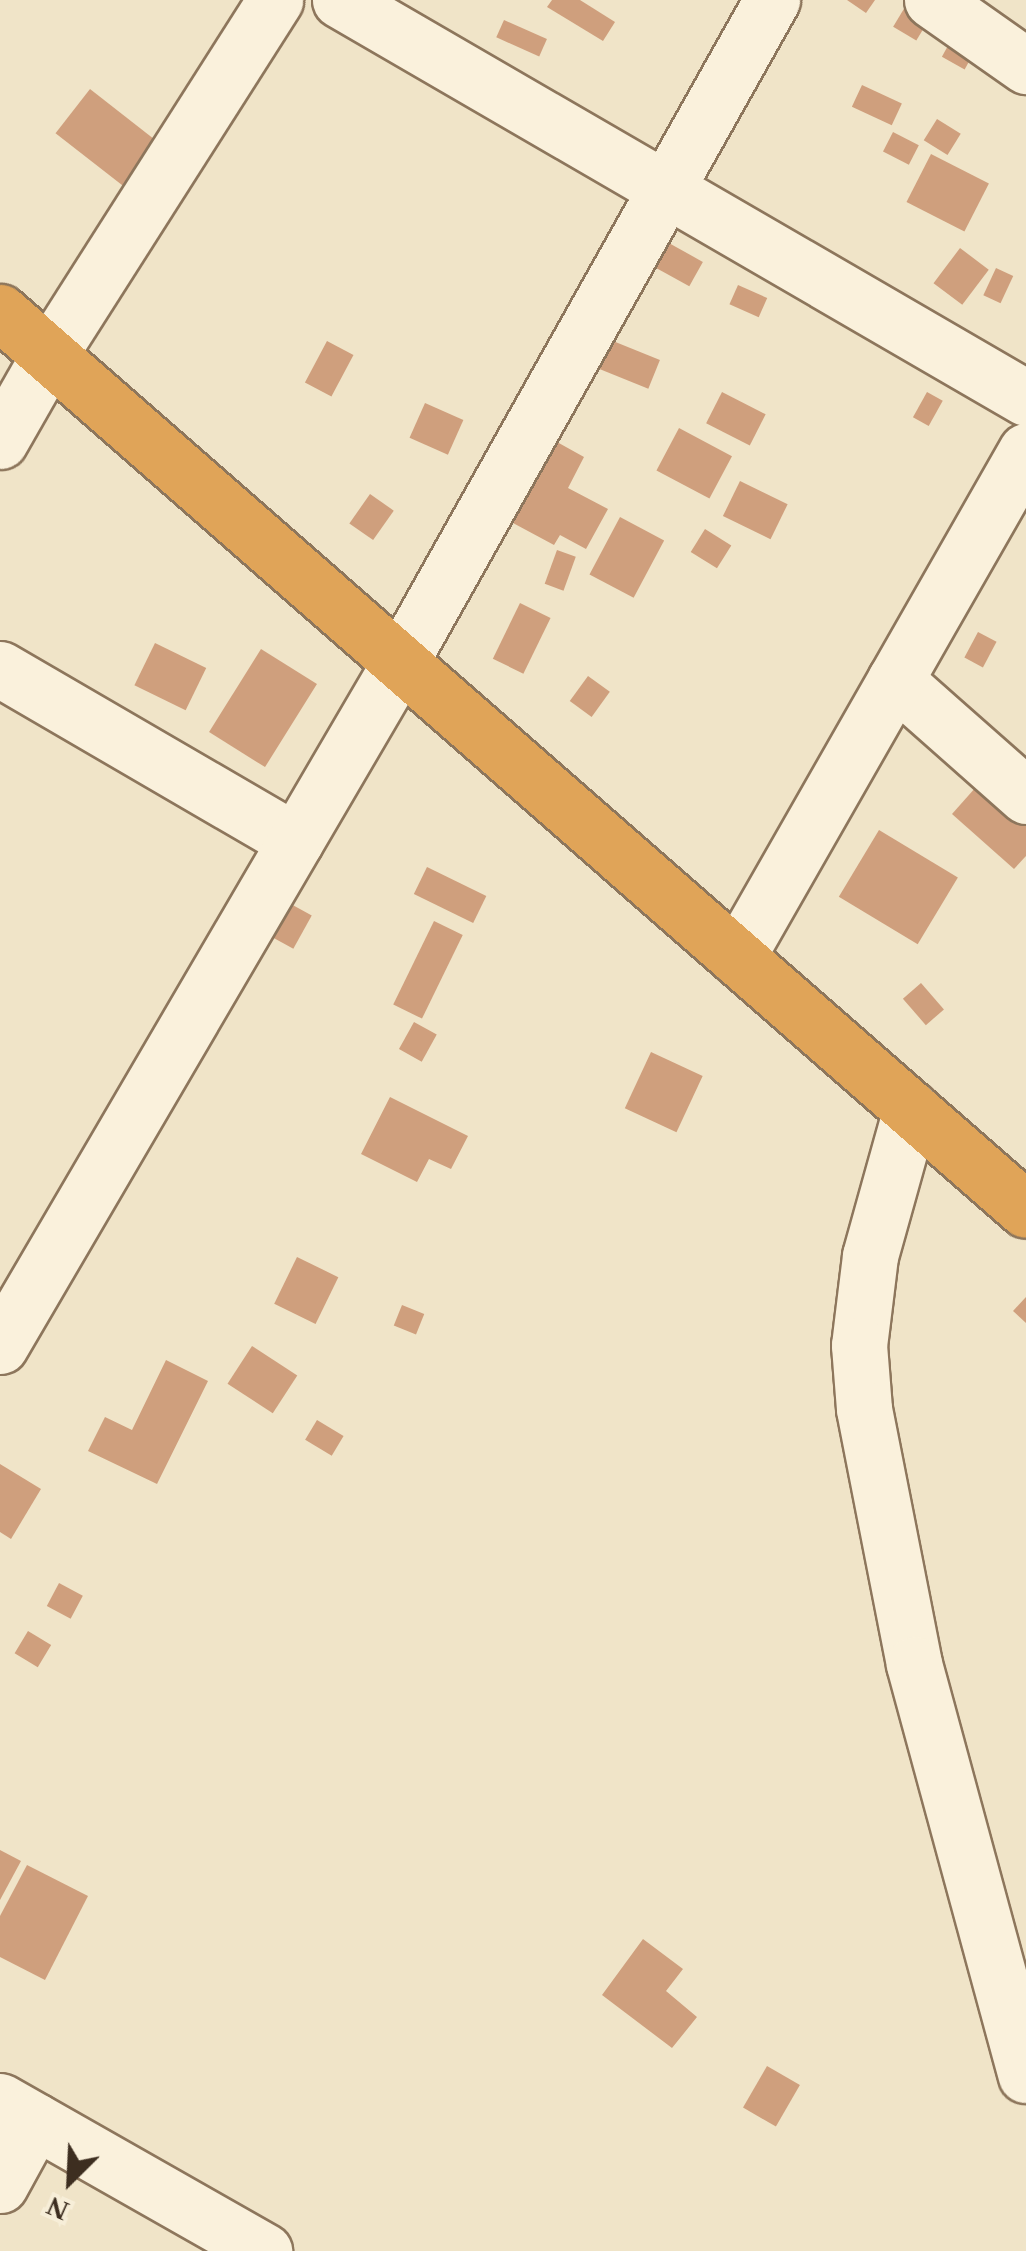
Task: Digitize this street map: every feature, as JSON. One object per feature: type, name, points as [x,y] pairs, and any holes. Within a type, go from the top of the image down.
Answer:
[{"type":"highway","points":[[0,312],[1026,1210]]},
{"type":"street","points":[[0,441],[49,355],[275,0]]},
{"type":"street","points":[[340,0],[1026,398]]},
{"type":"street","points":[[0,1346],[399,664],[772,0]]},
{"type":"street","points":[[932,0],[1026,66]]},
{"type":"street","points":[[737,957],[1026,451]]},
{"type":"street","points":[[0,668],[296,841]]},
{"type":"street","points":[[895,680],[1026,796]]},
{"type":"street","points":[[910,1109],[870,1256],[859,1345],[864,1409],[914,1664],[1026,2075]]},
{"type":"street","points":[[0,2185],[18,2112],[264,2251]]},
{"type":"building","points":[[552,0],[580,0],[615,22],[603,41],[547,7]]},
{"type":"building","points":[[847,0],[875,0],[866,13]]},
{"type":"building","points":[[905,7],[928,21],[916,41],[893,27]]},
{"type":"building","points":[[504,20],[547,39],[539,56],[496,37]]},
{"type":"building","points":[[954,35],[977,48],[965,69],[942,57]]},
{"type":"building","points":[[862,85],[902,104],[892,125],[852,107]]},
{"type":"building","points":[[90,89],[159,143],[125,187],[56,133]]},
{"type":"building","points":[[937,119],[961,134],[947,155],[924,140]]},
{"type":"building","points":[[893,132],[919,145],[909,165],[883,152]]},
{"type":"building","points":[[931,154],[989,184],[964,232],[906,202]]},
{"type":"building","points":[[667,242],[703,262],[689,286],[653,266]]},
{"type":"building","points":[[960,248],[989,270],[962,305],[934,283]]},
{"type":"building","points":[[996,268],[1013,276],[1001,303],[983,295]]},
{"type":"building","points":[[738,285],[767,298],[759,317],[729,304]]},
{"type":"building","points":[[608,339],[660,360],[648,389],[596,368]]},
{"type":"building","points":[[327,341],[353,355],[331,397],[305,382]]},
{"type":"building","points":[[722,392],[766,414],[750,445],[706,423]]},
{"type":"building","points":[[927,392],[943,401],[929,426],[913,417]]},
{"type":"building","points":[[425,403],[463,420],[448,455],[410,438]]},
{"type":"building","points":[[679,428],[732,456],[709,499],[656,470]]},
{"type":"building","points":[[557,442],[584,457],[568,488],[608,509],[586,549],[560,535],[554,545],[513,523]]},
{"type":"building","points":[[740,481],[788,504],[771,539],[723,516]]},
{"type":"building","points":[[370,494],[394,511],[373,540],[349,523]]},
{"type":"building","points":[[620,517],[664,540],[634,598],[589,574]]},
{"type":"building","points":[[705,529],[731,545],[717,568],[691,552]]},
{"type":"building","points":[[557,550],[576,557],[563,591],[545,584]]},
{"type":"building","points":[[520,603],[551,618],[523,674],[493,659]]},
{"type":"building","points":[[978,632],[997,642],[983,667],[964,658]]},
{"type":"building","points":[[155,643],[206,668],[186,710],[134,685]]},
{"type":"building","points":[[261,649],[317,684],[265,767],[209,732]]},
{"type":"building","points":[[588,676],[610,692],[592,717],[570,701]]},
{"type":"building","points":[[984,778],[1026,816],[1026,856],[1014,869],[952,814]]},
{"type":"building","points":[[879,830],[958,877],[918,944],[839,897]]},
{"type":"building","points":[[427,867],[486,896],[473,923],[414,894]]},
{"type":"building","points":[[289,903],[312,916],[293,949],[271,936]]},
{"type":"building","points":[[434,921],[463,935],[422,1019],[393,1005]]},
{"type":"building","points":[[921,983],[944,1009],[926,1025],[903,999]]},
{"type":"building","points":[[414,1022],[437,1035],[422,1062],[399,1049]]},
{"type":"building","points":[[651,1052],[703,1076],[676,1132],[625,1108]]},
{"type":"building","points":[[390,1097],[468,1136],[451,1169],[429,1159],[417,1182],[361,1154]]},
{"type":"building","points":[[297,1257],[338,1277],[316,1324],[274,1304]]},
{"type":"building","points":[[1026,1297],[1026,1323],[1013,1311]]},
{"type":"building","points":[[402,1305],[424,1314],[416,1334],[394,1325]]},
{"type":"building","points":[[252,1346],[297,1375],[273,1413],[227,1384]]},
{"type":"building","points":[[166,1360],[208,1381],[157,1484],[88,1451],[105,1417],[132,1430]]},
{"type":"building","points":[[317,1420],[344,1436],[332,1456],[305,1440]]},
{"type":"building","points":[[0,1464],[41,1489],[11,1539],[0,1532]]},
{"type":"building","points":[[59,1583],[83,1596],[71,1619],[47,1606]]},
{"type":"building","points":[[28,1631],[51,1645],[38,1667],[15,1653]]},
{"type":"building","points":[[0,1850],[21,1861],[0,1900]]},
{"type":"building","points":[[27,1865],[88,1896],[45,1980],[0,1957],[0,1916]]},
{"type":"building","points":[[643,1939],[683,1969],[666,1991],[697,2017],[672,2048],[602,1995]]},
{"type":"building","points":[[767,2066],[800,2085],[776,2127],[743,2108]]}]
